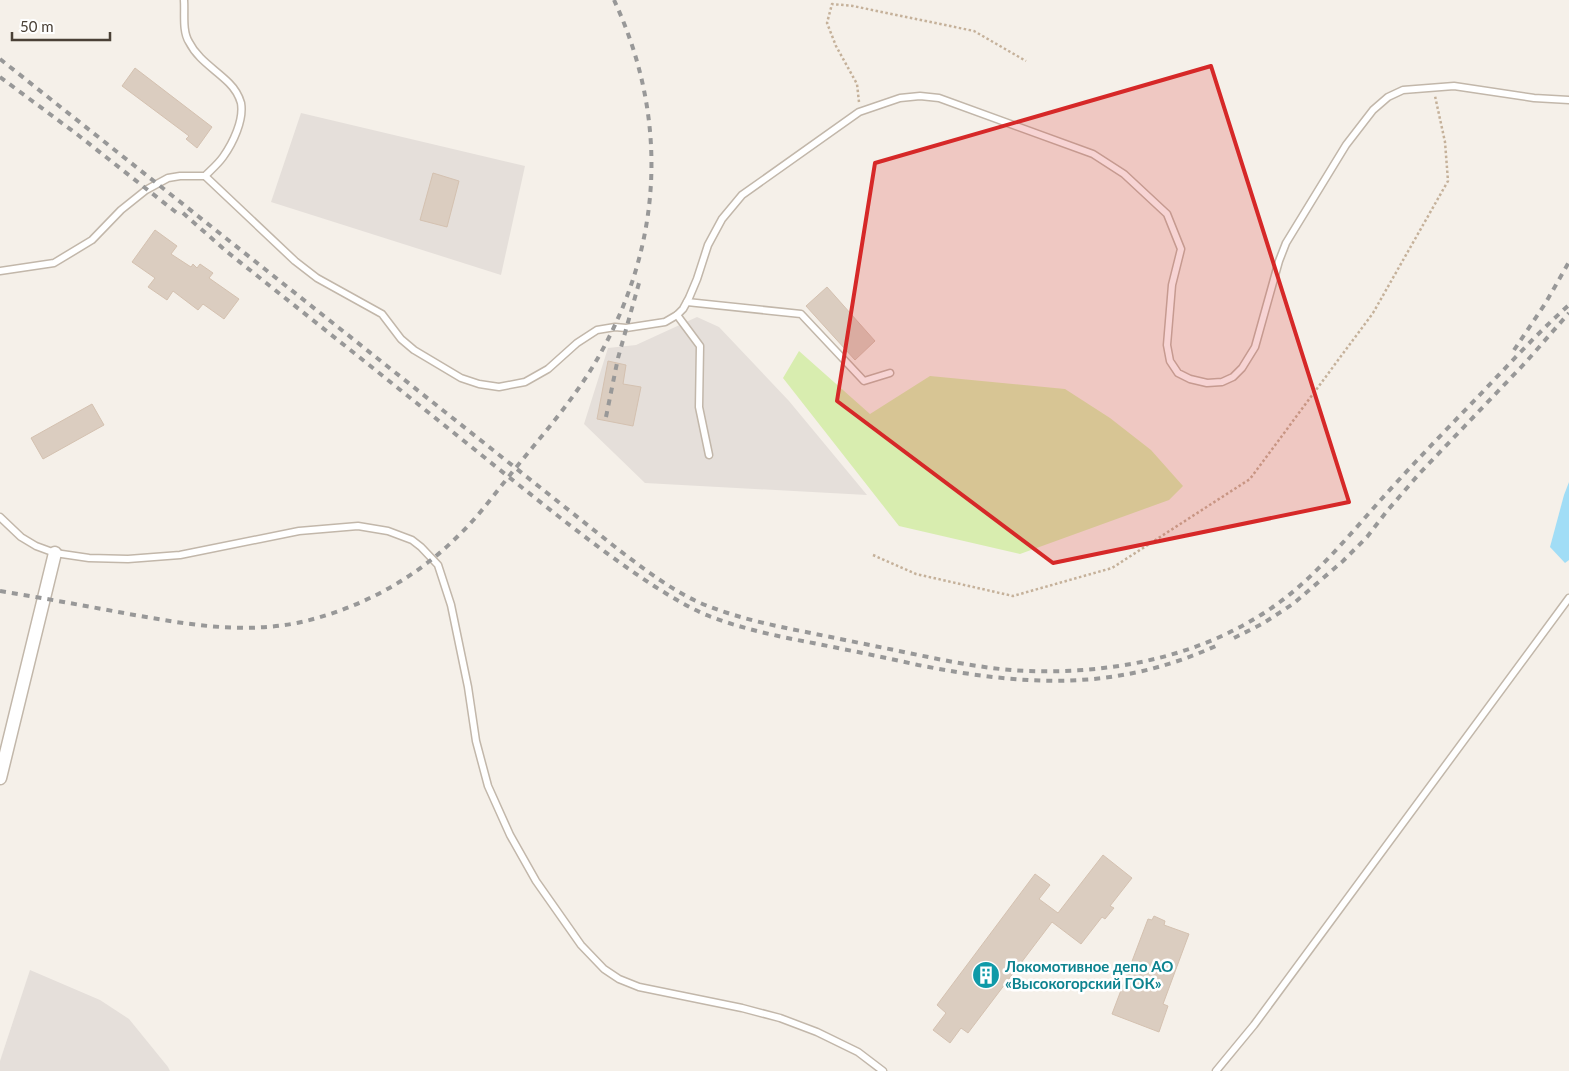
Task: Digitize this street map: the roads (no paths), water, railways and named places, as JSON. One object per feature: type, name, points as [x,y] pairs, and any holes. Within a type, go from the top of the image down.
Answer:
[{"type":"street","points":[[0,778],[55,553]]},
{"type":"lane","points":[[184,0],[187,40],[201,58],[229,83],[241,102],[241,116],[230,146],[222,159],[204,176]]},
{"type":"lane","points":[[0,272],[54,263],[92,240],[122,210],[146,190],[168,178],[204,176],[295,261],[317,278],[382,314],[401,339],[414,350],[451,373],[479,384],[500,387],[524,382],[548,369],[577,343],[596,330],[665,322],[677,315],[687,302],[708,245],[722,219],[742,195],[859,112],[900,98],[920,96],[939,98],[1093,154],[1124,174],[1167,214],[1180,249],[1172,285],[1168,326],[1167,345],[1170,361],[1178,373],[1190,379],[1207,383],[1222,382],[1233,377],[1242,368],[1255,347],[1279,261],[1286,243],[1346,145],[1373,110],[1388,97],[1403,90],[1454,86],[1534,98],[1569,100]]},
{"type":"lane","points":[[687,302],[801,314],[864,381],[890,373]]},
{"type":"lane","points":[[677,315],[700,346],[699,407],[709,455]]},
{"type":"lane","points":[[0,517],[21,538],[36,546],[55,553],[89,558],[128,559],[180,554],[299,531],[358,526],[388,531],[412,540],[438,565],[448,597],[468,687],[476,741],[488,786],[510,835],[532,873],[581,945],[604,969],[619,979],[639,987],[742,1008],[780,1018],[817,1032],[858,1052],[883,1071]]},
{"type":"lane","points":[[1216,1071],[1260,1017],[1569,598]]},
{"type":"water","points":[[1569,482],[1569,560],[1565,563],[1550,547]]},
{"type":"railway","points":[[0,591],[192,624],[234,628],[276,626],[297,623],[341,610],[384,591],[423,566],[458,536],[487,504],[580,386],[599,356],[620,313],[636,269],[646,225],[651,180],[650,135],[644,90],[632,45],[614,0]]},
{"type":"railway","points":[[0,59],[619,550],[667,585],[698,602],[752,620],[976,666],[1026,671],[1089,670],[1120,666],[1151,660],[1211,641],[1267,611],[1315,572],[1428,449],[1531,341],[1569,305]]},
{"type":"railway","points":[[0,77],[78,135],[177,213]]},
{"type":"railway","points":[[183,213],[226,251],[578,532],[654,586],[704,614],[771,634],[918,665],[996,677],[1033,680],[1106,678],[1143,671],[1180,660],[1218,645]]},
{"type":"railway","points":[[1514,350],[1545,304],[1569,262]]},
{"type":"railway","points":[[606,417],[618,358],[639,283]]},
{"type":"railway","points":[[1234,638],[1262,624],[1293,604],[1343,561],[1367,537],[1419,474],[1525,363],[1569,313]]},
{"type":"place","name":"Локомотивное депо АО «Высокогорский ГОК»","points":[[986,975]]}]
